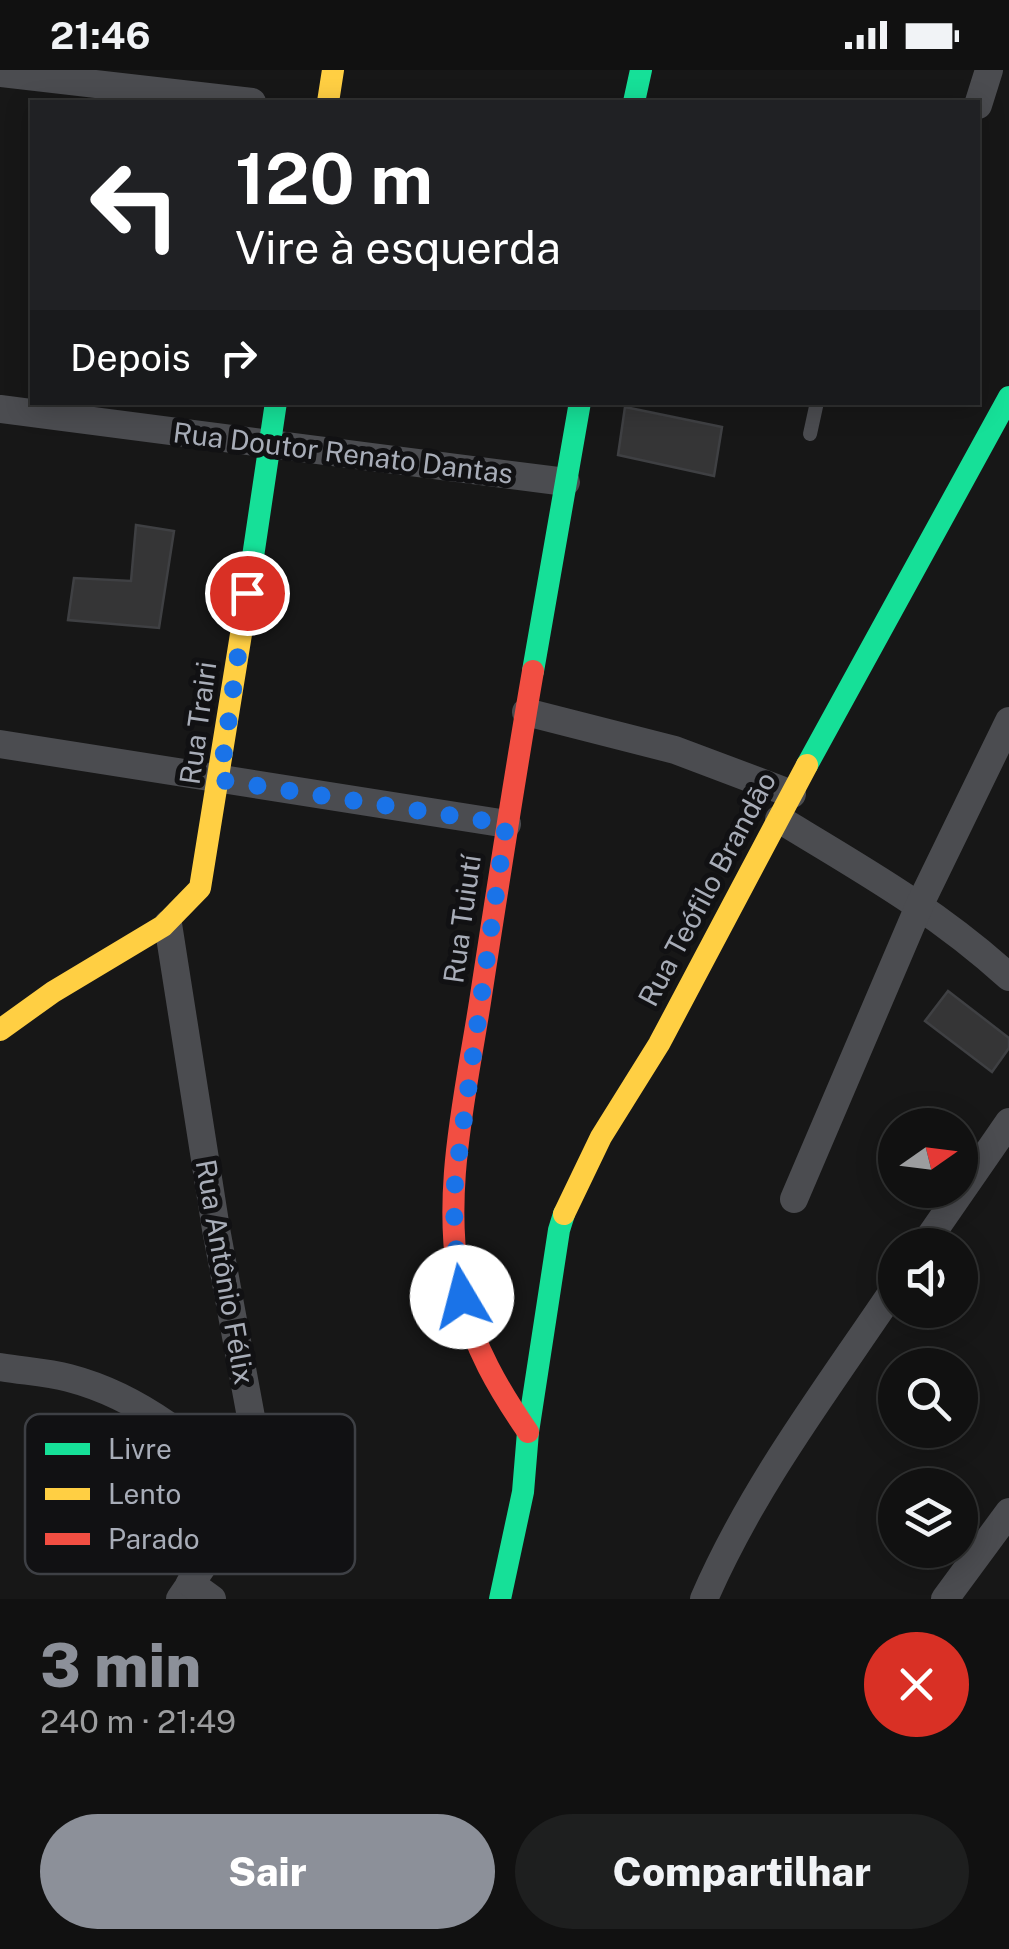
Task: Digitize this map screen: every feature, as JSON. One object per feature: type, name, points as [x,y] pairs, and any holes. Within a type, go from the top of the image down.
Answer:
[{"type":"street","points":[[328,100],[334,70]]},
{"type":"street","points":[[634,100],[640,70]]},
{"type":"street","points":[[980,100],[988,70]]},
{"type":"street","points":[[0,73],[235,100]]},
{"type":"street","name":"Rua Teófilo Brandão","points":[[501,1590],[520,1508],[556,1248],[571,1194],[601,1137],[660,1044],[1009,397]]},
{"type":"street","name":"Rua Trairi","points":[[168,924],[192,901],[204,875],[276,405]]},
{"type":"street","name":"Rua Tuiutí","points":[[528,1432],[484,1364],[467,1319],[454,1231],[460,1133],[506,824],[579,405]]},
{"type":"street","name":"Rua Doutor Renato Dantas","points":[[0,409],[566,482]]},
{"type":"street","points":[[526,712],[674,750],[785,806],[968,940],[1009,977]]},
{"type":"street","points":[[794,1199],[920,904],[1009,722]]},
{"type":"street","points":[[0,744],[506,824]]},
{"type":"street","points":[[0,1030],[58,988],[168,924]]},
{"type":"street","name":"Rua Antônio Félix","points":[[168,924],[216,1229],[252,1414]]},
{"type":"street","points":[[936,1228],[1009,1122]]},
{"type":"street","points":[[704,1599],[742,1518],[776,1462],[878,1313]]},
{"type":"street","points":[[0,1367],[67,1378],[110,1392],[150,1414]]},
{"type":"street","points":[[945,1599],[1009,1512]]},
{"type":"lane","points":[[810,434],[816,405]]},
{"type":"building","points":[[625,407],[722,427],[714,476],[618,455]]},
{"type":"building","points":[[136,525],[174,531],[159,628],[68,620],[74,578],[131,581]]},
{"type":"building","points":[[948,991],[1009,1038],[1009,1048],[992,1072],[925,1021]]},
{"type":"traffic: fast","points":[[634,100],[641,70]]},
{"type":"traffic: fast","points":[[807,765],[1009,397]]},
{"type":"traffic: fast","points":[[247,597],[276,405]]},
{"type":"traffic: fast","points":[[533,671],[579,405]]},
{"type":"traffic: fast","points":[[500,1599],[523,1492],[528,1432],[564,1214]]},
{"type":"traffic: slow","points":[[328,100],[333,70]]},
{"type":"traffic: slow","points":[[0,1030],[53,992],[163,926],[200,888],[247,597]]},
{"type":"traffic: slow","points":[[564,1214],[601,1137],[659,1044],[807,765]]},
{"type":"traffic: jam","points":[[528,1432],[497,1384],[473,1332],[462,1296],[453,1223],[462,1112],[533,671]]},
{"type":"route","points":[[247,593],[220,780],[506,824],[455,1182],[454,1231],[462,1297]]}]
